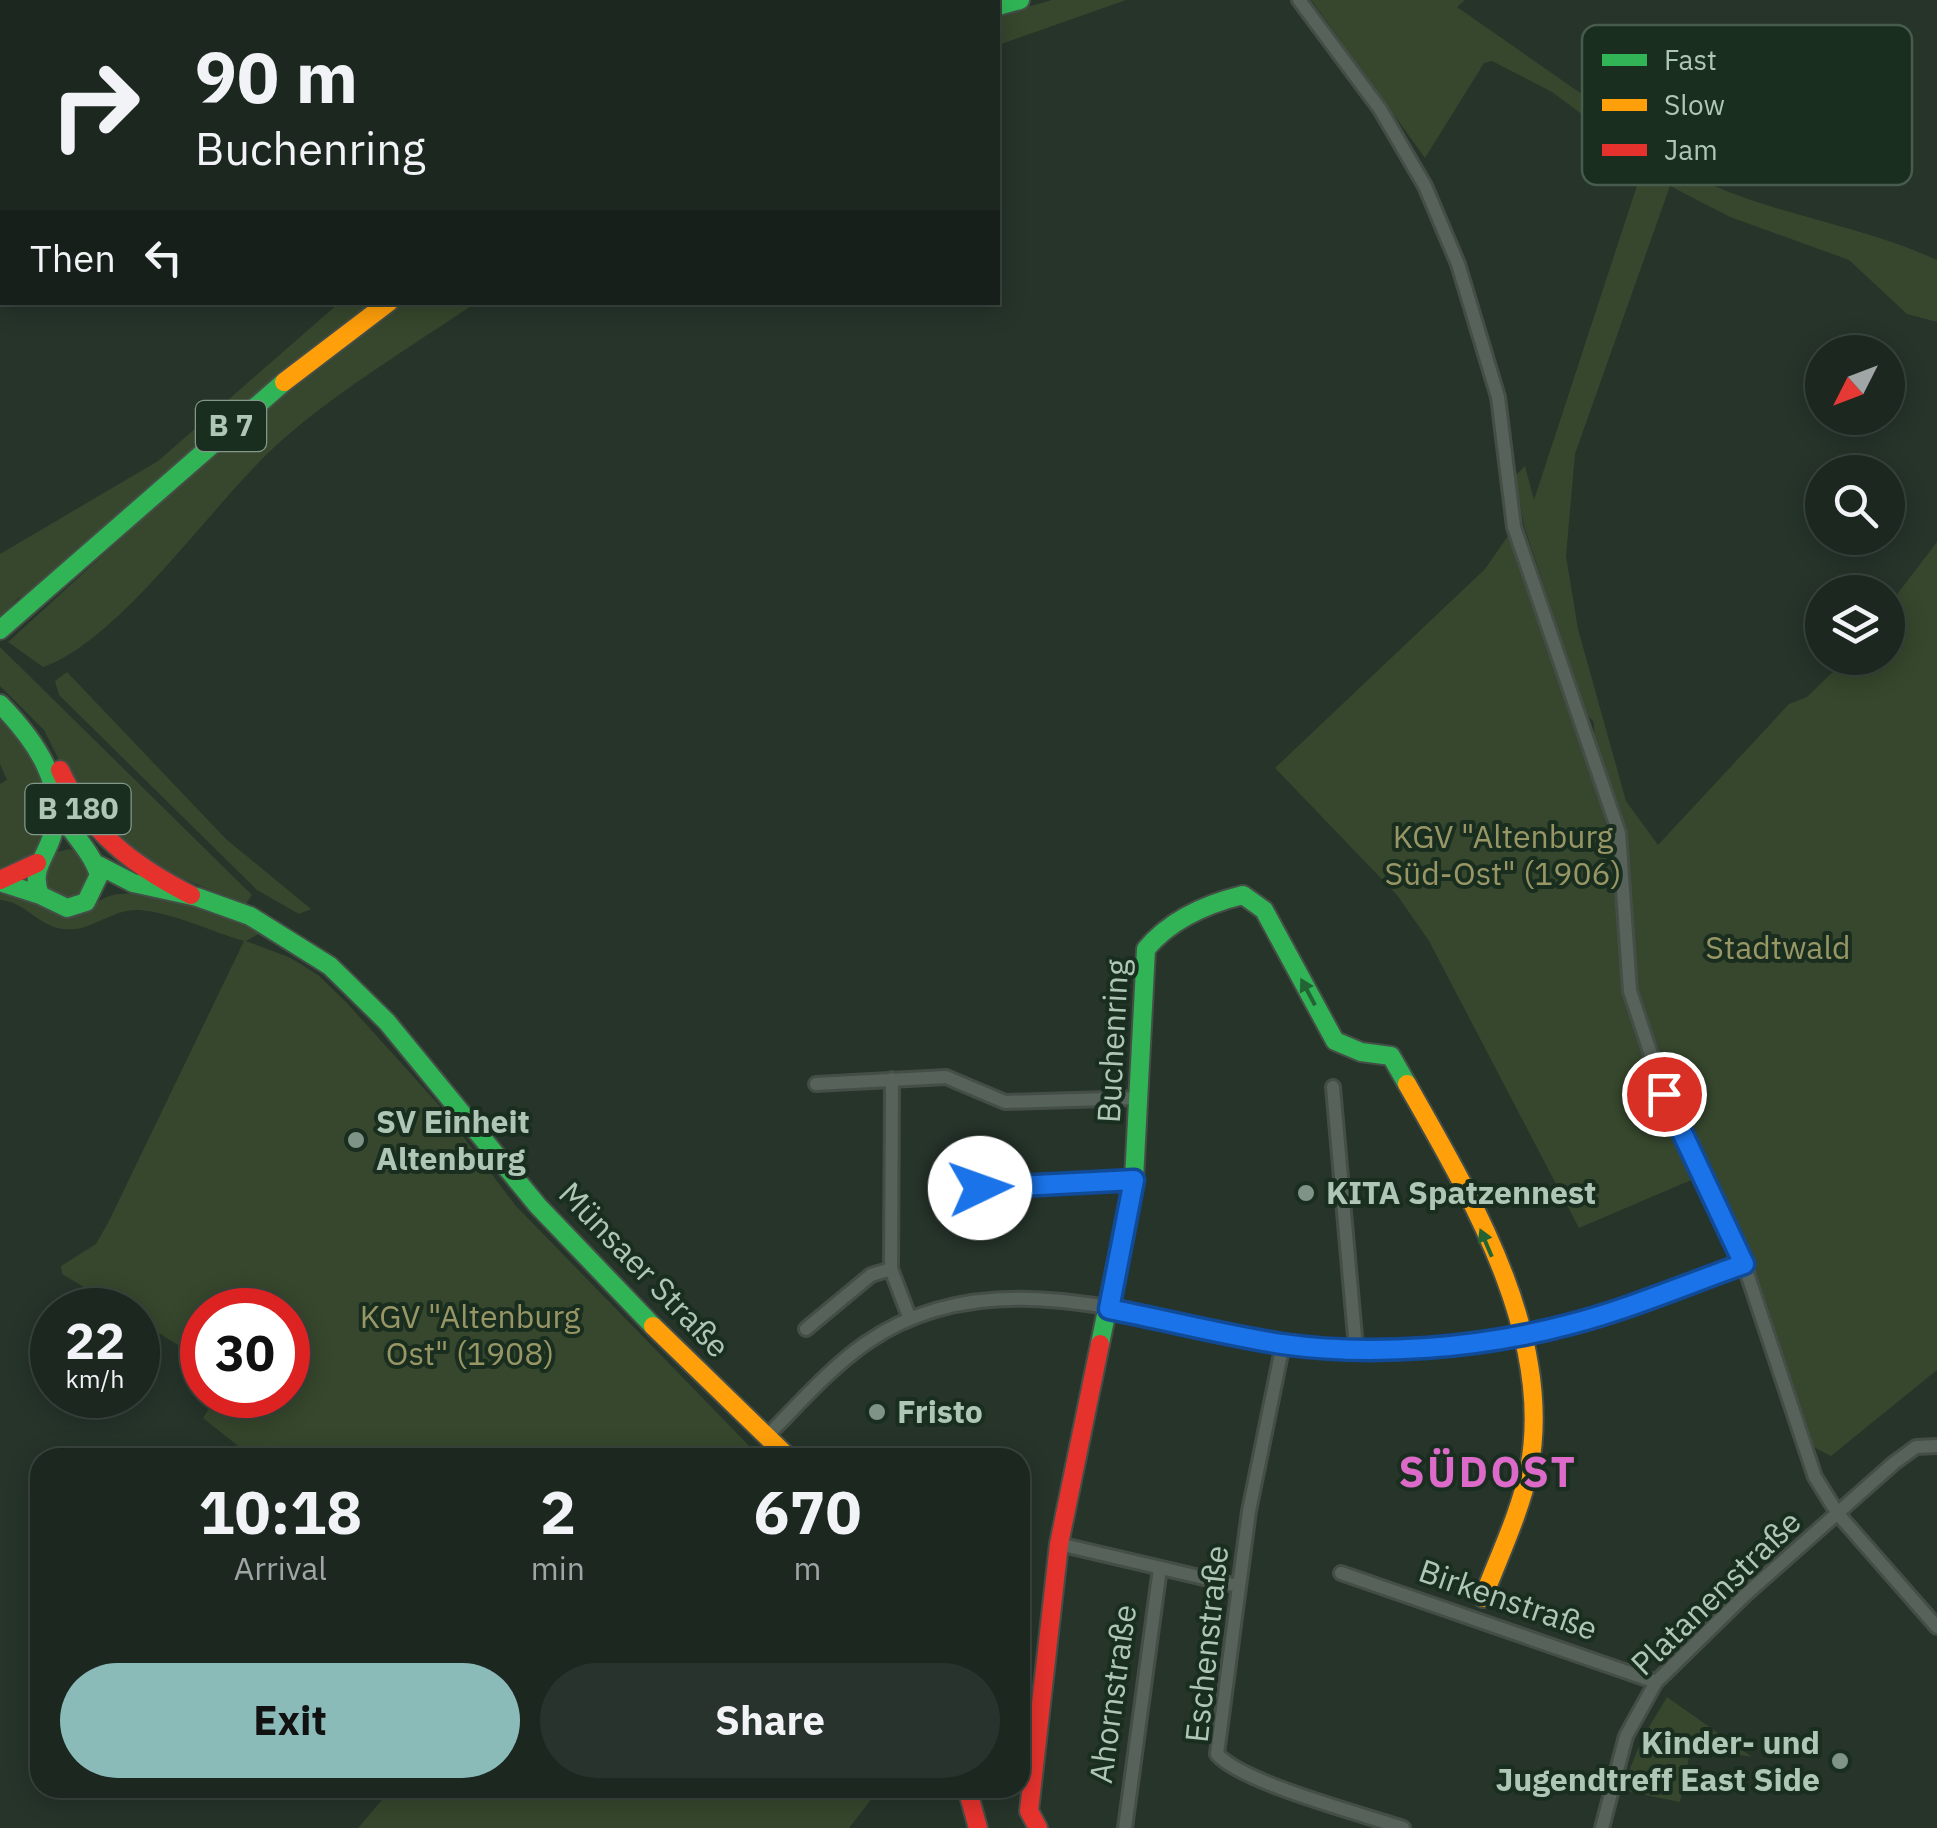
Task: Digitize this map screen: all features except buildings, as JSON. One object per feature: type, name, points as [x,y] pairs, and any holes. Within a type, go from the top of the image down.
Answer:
[{"type":"main road","name":"B 7","points":[[0,630],[252,407],[384,305]]},
{"type":"main road","name":"B 180","points":[[0,690],[46,740],[77,808],[94,831],[132,864],[192,895]]},
{"type":"main road","name":"B 180","points":[[0,704],[43,758],[58,808],[79,845]]},
{"type":"main road","name":"B 180","points":[[0,881],[41,857],[58,808]]},
{"type":"main road","points":[[62,843],[79,845],[98,865],[94,895],[67,908],[40,895],[34,874],[41,857],[62,843]]},
{"type":"main road","name":"Münsaer Straße","points":[[98,865],[130,885],[192,895],[272,926],[358,993],[421,1060],[539,1208],[779,1448]]},
{"type":"main road","name":"B 180","points":[[0,881],[40,895]]},
{"type":"main road","name":"Münsaer Straße","points":[[94,895],[130,885]]},
{"type":"main road","name":"Buchenring","points":[[1109,1309],[1134,1180],[1146,948],[1169,927],[1224,898],[1244,894],[1264,910],[1334,1041],[1361,1052],[1390,1056],[1452,1166],[1522,1334]]},
{"type":"main road","name":"Ahornstraße","points":[[1038,1828],[1029,1811],[1059,1544],[1109,1309]]},
{"type":"main road","name":"Birkenstraße","points":[[1483,1598],[1529,1467],[1534,1414],[1522,1334]]},
{"type":"main road","points":[[969,1798],[978,1828]]},
{"type":"street","points":[[1299,0],[1380,109],[1425,186],[1458,264],[1498,396],[1509,500],[1616,818],[1624,888],[1625,958],[1634,1009],[1664,1094],[1744,1264],[1802,1444],[1838,1514],[1937,1627]]},
{"type":"street","points":[[816,1084],[946,1077],[1004,1102],[1140,1098]]},
{"type":"street","points":[[892,1079],[891,1269],[910,1318]]},
{"type":"street","points":[[1334,1087],[1356,1348]]},
{"type":"street","points":[[980,1188],[1134,1180]]},
{"type":"street","points":[[766,1436],[863,1344],[910,1318],[967,1304],[1033,1298],[1283,1344],[1428,1346],[1571,1324],[1744,1264]]},
{"type":"street","points":[[806,1329],[871,1274],[891,1269]]},
{"type":"street","name":"Eschenstraße","points":[[1283,1344],[1238,1586],[1217,1754],[1225,1764],[1295,1792],[1403,1828]]},
{"type":"street","name":"Platanenstraße","points":[[1602,1828],[1626,1736],[1656,1682],[1745,1595],[1916,1447],[1937,1446]]},
{"type":"street","name":"Ahornstraße","points":[[1059,1544],[1238,1586]]},
{"type":"street","name":"Ahornstraße","points":[[1125,1828],[1160,1568]]},
{"type":"street","name":"Birkenstraße","points":[[1341,1573],[1656,1682]]},
{"type":"green space","points":[[1052,0],[1126,0],[1000,44],[1000,14]]},
{"type":"green space","points":[[1311,0],[1465,0],[1457,7],[1582,94],[1582,114],[1552,92],[1492,61],[1484,63],[1425,158]]},
{"type":"green space","points":[[1637,185],[1713,185],[1937,260],[1937,322],[1907,314],[1849,260],[1730,217],[1670,186],[1575,454],[1566,556],[1578,629],[1626,801],[1658,845],[1789,704],[1807,697],[1830,675],[1905,675],[1905,584],[1937,542],[1937,1370],[1831,1456],[1804,1442],[1768,1307],[1710,1172],[1579,1228],[1429,941],[1397,895],[1275,768],[1485,569],[1508,536],[1590,763],[1618,870],[1620,836],[1615,806],[1595,741],[1593,721],[1586,714],[1524,526],[1515,476],[1525,466],[1534,500]]},
{"type":"green space","points":[[337,305],[372,305],[23,600],[19,597],[0,620],[0,554],[158,461]]},
{"type":"green space","points":[[400,305],[472,305],[352,386],[281,441],[136,599],[73,652],[43,667],[8,642],[257,414]]},
{"type":"green space","points":[[0,647],[252,895],[245,905],[128,855],[74,790],[44,730],[0,686]]},
{"type":"green space","points":[[67,672],[226,839],[311,909],[299,914],[257,890],[59,695],[55,681]]},
{"type":"green space","points":[[0,717],[34,762],[48,800],[49,819],[45,837],[35,853],[0,872],[0,784],[7,780],[0,764]]},
{"type":"green space","points":[[70,849],[87,858],[91,889],[63,902],[40,882],[52,853]]},
{"type":"green space","name":"KGV \"Altenburg Ost\" (1908)","points":[[0,890],[27,896],[58,915],[71,916],[113,895],[151,895],[210,909],[264,931],[246,941],[291,958],[318,975],[347,1003],[439,1105],[516,1206],[751,1448],[241,1448],[203,1418],[310,1418],[310,1288],[180,1288],[180,1346],[160,1334],[160,1288],[85,1288],[62,1274],[61,1266],[96,1244],[108,1223],[244,941],[178,918],[138,910],[82,928],[63,929],[0,900]]},
{"type":"green space","points":[[1667,1697],[1752,1757],[1691,1747],[1680,1802],[1621,1790],[1643,1737]]},
{"type":"green space","points":[[384,1798],[872,1798],[849,1828],[358,1828]]},
{"type":"traffic: fast","points":[[1000,5],[1020,0]]},
{"type":"traffic: fast","points":[[0,630],[284,382]]},
{"type":"traffic: fast","points":[[0,704],[36,748],[52,781],[56,817],[38,871],[37,886],[40,895],[67,908],[86,902],[99,875],[57,808]]},
{"type":"traffic: fast","points":[[98,865],[133,883],[197,897],[250,916],[330,966],[387,1022],[538,1206],[653,1326]]},
{"type":"traffic: fast","points":[[0,882],[40,895]]},
{"type":"traffic: fast","points":[[1100,1344],[1134,1179],[1146,949],[1166,929],[1203,908],[1243,895],[1264,910],[1335,1041],[1361,1052],[1391,1056],[1407,1084]]},
{"type":"traffic: slow","points":[[284,382],[385,305]]},
{"type":"traffic: slow","points":[[1407,1084],[1456,1172],[1501,1268],[1530,1368],[1534,1419],[1529,1469],[1515,1518],[1483,1598]]},
{"type":"traffic: slow","points":[[653,1326],[779,1448]]},
{"type":"traffic: jam","points":[[60,770],[84,811],[114,844],[191,895]]},
{"type":"traffic: jam","points":[[0,880],[37,863]]},
{"type":"traffic: jam","points":[[1038,1828],[1029,1811],[1059,1544],[1100,1344]]},
{"type":"traffic: jam","points":[[970,1798],[978,1828]]},
{"type":"place","name":"SV Einheit Altenburg","points":[[356,1140]]},
{"type":"place","name":"KITA Spatzennest","points":[[1306,1193]]},
{"type":"place","name":"Fristo","points":[[877,1412]]},
{"type":"place","name":"Kinder- und Jugendtreff East Side","points":[[1840,1761]]},
{"type":"district","name":"SÜDOST","points":[[1488,1472]]},
{"type":"route","points":[[980,1188],[1134,1180],[1109,1309],[1283,1344],[1428,1346],[1522,1334],[1571,1324],[1744,1264],[1714,1193],[1664,1094]]},
{"type":"park label","name":"KGV \"Altenburg Süd-Ost\" (1906)","points":[[1503,856]]},
{"type":"park label","name":"Stadtwald","points":[[1778,948]]}]
